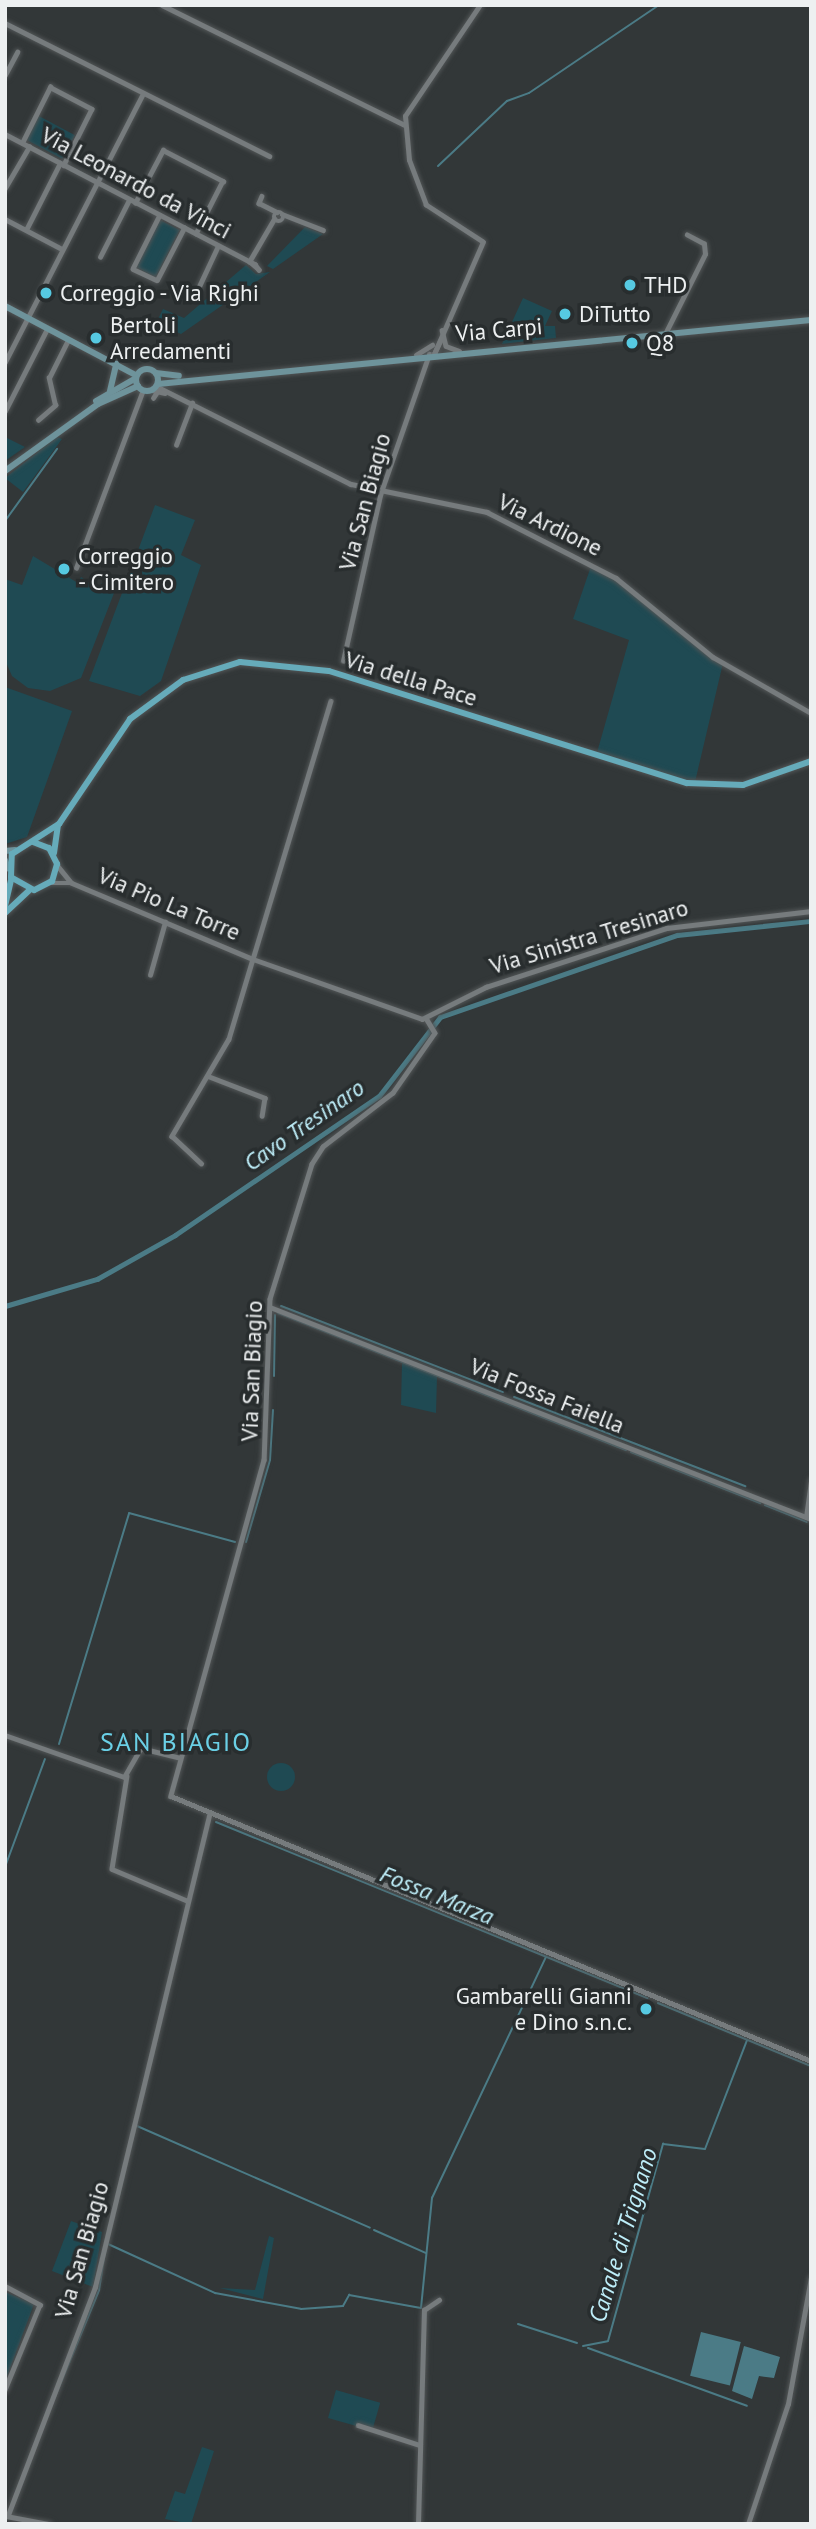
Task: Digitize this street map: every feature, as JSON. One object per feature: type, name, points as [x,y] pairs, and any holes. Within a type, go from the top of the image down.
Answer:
[{"type":"main road","name":"Via Carpi","points":[[5,306],[138,375],[156,373],[191,376],[811,320]]},
{"type":"main road","points":[[110,391],[116,364]]},
{"type":"main road","points":[[156,373],[156,388]]},
{"type":"main road","points":[[5,471],[64,426],[110,391],[138,375],[141,388],[64,426]]},
{"type":"main road","name":"Via Carpi","points":[[141,388],[156,388],[191,376]]},
{"type":"main road","name":"Via della Pace","points":[[54,855],[59,824],[108,746],[142,707],[199,673],[249,662],[329,671],[687,783],[743,785],[811,761]]},
{"type":"main road","name":"Via della Pace","points":[[33,842],[59,824]]},
{"type":"main road","points":[[5,851],[15,850],[33,842],[54,855],[57,864],[48,885],[30,890],[5,913]]},
{"type":"main road","points":[[9,868],[15,850]]},
{"type":"main road","points":[[5,860],[11,877],[5,906]]},
{"type":"main road","points":[[11,877],[30,890]]},
{"type":"street","points":[[162,5],[405,124]]},
{"type":"street","points":[[431,354],[433,344],[483,242],[426,205],[409,160],[405,124],[481,5]]},
{"type":"street","points":[[5,23],[269,156]]},
{"type":"street","points":[[5,75],[17,52]]},
{"type":"street","points":[[22,143],[50,88],[92,109],[26,230]]},
{"type":"street","points":[[5,362],[143,93]]},
{"type":"street","name":"Via Leonardo da Vinci","points":[[5,134],[250,263],[274,219]]},
{"type":"street","points":[[5,188],[29,147]]},
{"type":"street","points":[[135,203],[163,150],[223,181],[196,234]]},
{"type":"street","points":[[262,196],[259,202],[323,230]]},
{"type":"street","points":[[100,257],[129,200]]},
{"type":"street","points":[[280,213],[280,222],[274,219],[280,213]]},
{"type":"street","points":[[160,215],[133,268],[157,280],[184,228]]},
{"type":"street","points":[[5,219],[62,249]]},
{"type":"street","points":[[666,332],[705,254],[704,244],[687,235]]},
{"type":"street","points":[[195,295],[218,246]]},
{"type":"street","points":[[5,411],[47,329]]},
{"type":"street","points":[[431,354],[441,339],[442,330]]},
{"type":"street","points":[[441,339],[459,351]]},
{"type":"street","points":[[38,420],[55,405],[49,378],[68,340]]},
{"type":"street","points":[[416,355],[433,344]]},
{"type":"street","name":"Via San Biagio","points":[[343,662],[380,495],[431,354]]},
{"type":"street","points":[[76,568],[136,411],[141,388]]},
{"type":"street","points":[[152,398],[156,388]]},
{"type":"street","name":"Via Ardione","points":[[156,388],[170,392],[380,495],[499,518],[616,578],[713,657],[811,713]]},
{"type":"street","points":[[176,445],[192,403]]},
{"type":"street","points":[[136,411],[146,414]]},
{"type":"street","points":[[201,1163],[172,1136],[229,1040],[331,701]]},
{"type":"street","name":"Via Pio La Torre","points":[[57,864],[72,883]]},
{"type":"street","name":"Via Pio La Torre","points":[[48,885],[72,883],[253,958]]},
{"type":"street","name":"Via Sinistra Tresinaro","points":[[430,1022],[485,987],[667,928],[811,911]]},
{"type":"street","points":[[150,975],[165,922]]},
{"type":"street","points":[[253,958],[430,1022]]},
{"type":"street","name":"Via San Biagio","points":[[6,2516],[95,2287],[209,1815],[171,1796],[178,1757],[264,1460],[270,1307],[318,1153],[393,1093],[430,1022]]},
{"type":"street","points":[[208,1076],[265,1098],[262,1116]]},
{"type":"street","name":"Via Fossa Faiella","points":[[270,1307],[809,1518]]},
{"type":"street","points":[[809,1518],[811,1480]]},
{"type":"street","points":[[5,1735],[127,1776]]},
{"type":"street","points":[[178,1757],[141,1748],[127,1776],[112,1869],[188,1901]]},
{"type":"street","points":[[209,1815],[811,2062]]},
{"type":"street","points":[[748,2524],[784,2418],[811,2278]]},
{"type":"street","points":[[5,2287],[40,2305],[5,2390]]},
{"type":"street","points":[[418,2524],[424,2310],[439,2300]]},
{"type":"street","points":[[358,2426],[420,2446]]},
{"type":"street","points":[[6,2516],[49,2524]]},
{"type":"shaded area","points":[[37,115],[75,135],[62,159],[24,139]]},
{"type":"shaded area","points":[[160,220],[180,230],[156,277],[136,267]]},
{"type":"shaded area","points":[[305,227],[323,234],[273,269],[267,266]]},
{"type":"shaded area","points":[[246,265],[256,274],[270,272],[181,334],[156,323],[163,309],[184,318]]},
{"type":"shaded area","points":[[523,298],[552,311],[545,326],[555,326],[556,338],[502,344]]},
{"type":"shaded area","points":[[5,437],[25,447],[5,461]]},
{"type":"shaded area","points":[[57,437],[62,439],[23,492],[5,478]]},
{"type":"shaded area","points":[[155,505],[195,520],[181,555],[201,565],[161,681],[140,696],[89,681]]},
{"type":"shaded area","points":[[33,556],[78,583],[81,577],[99,589],[102,583],[116,588],[81,678],[50,691],[28,688],[12,676],[5,660],[5,579],[22,585]]},
{"type":"shaded area","points":[[591,566],[627,584],[723,663],[695,782],[596,756],[629,640],[573,619]]},
{"type":"shaded area","points":[[5,687],[72,711],[27,837],[5,844]]},
{"type":"shaded area","points":[[402,1363],[437,1376],[436,1413],[401,1405]]},
{"type":"shaded area","points":[[281,1763],[291,1767],[295,1777],[291,1787],[281,1791],[271,1787],[267,1777],[271,1767]]},
{"type":"shaded area","points":[[71,2221],[102,2232],[93,2287],[52,2271]]},
{"type":"shaded area","points":[[269,2236],[274,2238],[263,2299],[220,2288],[255,2290]]},
{"type":"shaded area","points":[[5,2292],[34,2304],[5,2382]]},
{"type":"shaded area","points":[[701,2332],[741,2342],[730,2386],[690,2376]]},
{"type":"shaded area","points":[[744,2346],[780,2357],[774,2378],[759,2376],[752,2399],[732,2391]]},
{"type":"shaded area","points":[[336,2390],[380,2403],[372,2431],[328,2418]]},
{"type":"shaded area","points":[[202,2447],[214,2451],[191,2524],[165,2519],[175,2491],[185,2494]]},
{"type":"waterway","points":[[438,166],[507,101],[529,93],[659,5]]},
{"type":"waterway","points":[[5,521],[57,449]]},
{"type":"waterway","name":"Cavo Tresinaro","points":[[5,1306],[97,1279],[175,1235],[379,1096],[440,1017],[677,935],[811,921]]},
{"type":"waterway","points":[[281,1306],[503,1392]]},
{"type":"waterway","points":[[278,1313],[626,1450]]},
{"type":"waterway","points":[[274,1376],[275,1315]]},
{"type":"waterway","points":[[514,1397],[745,1486]]},
{"type":"waterway","points":[[246,1542],[270,1460],[273,1410]]},
{"type":"waterway","points":[[631,1452],[760,1503]]},
{"type":"waterway","points":[[765,1505],[807,1522]]},
{"type":"waterway","points":[[59,1744],[129,1513],[235,1542]]},
{"type":"waterway","points":[[5,1867],[45,1759]]},
{"type":"waterway","name":"Fossa Marza","points":[[216,1822],[647,1998]]},
{"type":"waterway","points":[[108,2244],[215,2293],[301,2309],[343,2306],[349,2295],[421,2308],[432,2198],[546,1957]]},
{"type":"waterway","name":"Fossa Marza","points":[[658,2003],[811,2066]]},
{"type":"waterway","name":"Canale di Trignano","points":[[583,2346],[608,2341],[663,2144],[705,2149],[747,2040]]},
{"type":"waterway","points":[[137,2126],[370,2228]]},
{"type":"waterway","points":[[374,2230],[426,2253]]},
{"type":"waterway","points":[[55,2397],[99,2290],[104,2258]]},
{"type":"waterway","points":[[518,2324],[577,2343]]},
{"type":"waterway","points":[[588,2348],[747,2406]]},
{"type":"place","name":"THD","points":[[630,285]]},
{"type":"place","name":"Correggio - Via Righi","points":[[46,293]]},
{"type":"place","name":"DiTutto","points":[[565,314]]},
{"type":"place","name":"Bertoli Arredamenti","points":[[96,338]]},
{"type":"place","name":"Q8","points":[[632,343]]},
{"type":"place","name":"Correggio - Cimitero","points":[[64,569]]},
{"type":"place","name":"Gambarelli Gianni e Dino s.n.c.","points":[[646,2009]]},
{"type":"district","name":"SAN BIAGIO","points":[[176,1742]]}]
